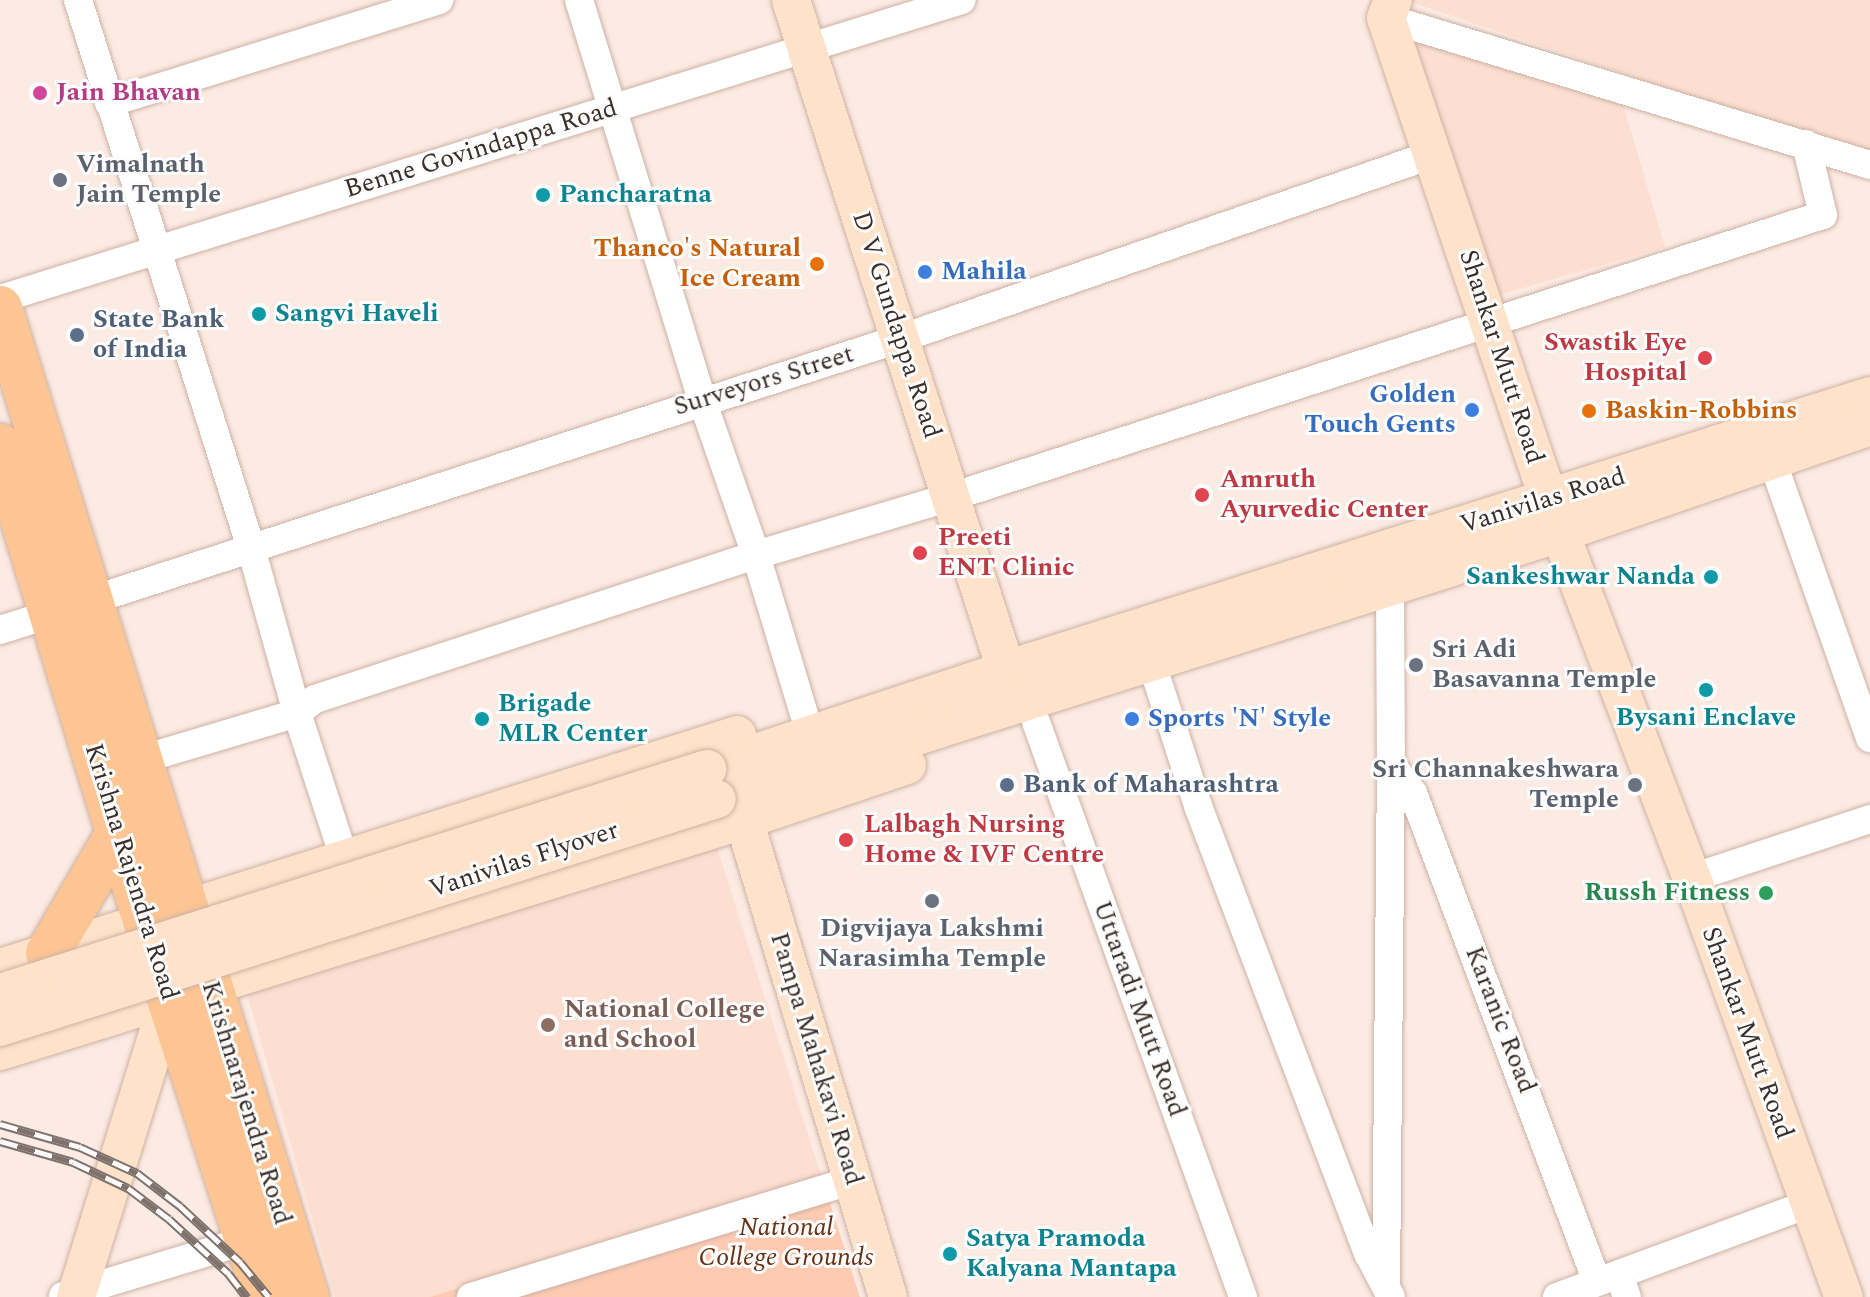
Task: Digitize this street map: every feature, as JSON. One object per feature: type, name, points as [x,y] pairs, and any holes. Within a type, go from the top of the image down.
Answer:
[{"type":"main road","name":"D V Gundappa Road","points":[[791,0],[951,497],[1029,682]]},
{"type":"main road","name":"Shankar Mutt Road","points":[[1390,9],[1434,154],[1554,516],[1692,878],[1844,1297]]},
{"type":"main road","name":"Krishna Rajendra Road","points":[[0,308],[188,908]]},
{"type":"main road","name":"Vanivilas Road","points":[[1029,682],[1151,661],[1390,586],[1554,516],[1870,396]]},
{"type":"main road","name":"Vanivilas Road","points":[[1029,682],[1554,516],[1772,460],[1870,426]]},
{"type":"main road","name":"Krishna Rajendra Road","points":[[0,446],[146,920],[189,993],[266,1235],[265,1297]]},
{"type":"main road","points":[[0,968],[804,714],[1029,682]]},
{"type":"main road","name":"Vanivilas Flyover","points":[[0,1027],[723,796],[1029,682]]},
{"type":"main road","points":[[0,1051],[189,993],[723,796]]},
{"type":"main road","name":"Vanivilas Flyover","points":[[0,993],[723,796]]},
{"type":"main road","name":"Pampa Mahakavi Road","points":[[723,796],[853,1180],[888,1297]]},
{"type":"main road","points":[[48,953],[120,830]]},
{"type":"main road","name":"Krishnarajendra Road","points":[[188,908],[189,993]]},
{"type":"main road","points":[[71,1295],[189,993]]},
{"type":"main road","name":"Krishnarajendra Road","points":[[266,1235],[307,1297]]},
{"type":"street","points":[[78,0],[251,548],[297,713],[344,858]]},
{"type":"street","points":[[109,103],[439,0]]},
{"type":"street","points":[[579,0],[702,400],[756,555],[804,714]]},
{"type":"street","name":"Benne Govindappa Road","points":[[0,299],[962,0]]},
{"type":"street","points":[[1390,9],[1870,165]]},
{"type":"street","points":[[143,759],[297,713],[315,699],[756,555],[951,497],[1823,215],[1806,144]]},
{"type":"street","name":"Surveyors Street","points":[[92,600],[702,400],[900,339],[1434,154]]},
{"type":"street","points":[[1772,460],[1870,738]]},
{"type":"street","points":[[1389,1291],[1390,586]]},
{"type":"street","points":[[0,630],[51,614]]},
{"type":"street","points":[[1151,661],[1198,806],[1369,1255],[1389,1291]]},
{"type":"street","name":"Uttaradi Mutt Road","points":[[1029,682],[1243,1297]]},
{"type":"street","name":"Karanic Road","points":[[1391,764],[1413,793],[1614,1284]]},
{"type":"street","points":[[1692,878],[1870,819]]},
{"type":"street","points":[[471,1297],[853,1180]]},
{"type":"street","points":[[1557,1297],[1614,1284],[1809,1204]]},
{"type":"street","points":[[71,1295],[132,1286],[266,1235]]},
{"type":"shaded area","points":[[1870,0],[1870,157],[1411,2]]},
{"type":"shaded area","points":[[1406,30],[1623,104],[1665,247],[1495,296]]},
{"type":"shaded area","name":"National College and School","points":[[716,844],[821,1175],[430,1297],[335,1297],[247,994]]},
{"type":"green space","name":"National College Grounds","points":[[821,1175],[860,1297],[430,1297]]},
{"type":"railway","points":[[0,1124],[80,1147],[137,1173],[180,1206],[240,1262],[269,1297]]},
{"type":"railway","points":[[0,1141],[73,1162],[128,1188],[169,1219],[228,1273],[247,1297]]},
{"type":"place","name":"Jain Bhavan","points":[[40,93]]},
{"type":"place","name":"Vimalnath Jain Temple","points":[[60,180]]},
{"type":"place","name":"Pancharatna","points":[[543,195]]},
{"type":"place","name":"Thanco's Natural Ice Cream","points":[[817,264]]},
{"type":"place","name":"Mahila","points":[[925,272]]},
{"type":"place","name":"Sangvi Haveli","points":[[259,314]]},
{"type":"place","name":"State Bank of India","points":[[77,335]]},
{"type":"place","name":"Swastik Eye Hospital","points":[[1705,358]]},
{"type":"place","name":"Golden Touch Gents","points":[[1472,410]]},
{"type":"place","name":"Baskin-Robbins","points":[[1589,411]]},
{"type":"place","name":"Amruth Ayurvedic Center","points":[[1202,495]]},
{"type":"place","name":"Preeti ENT Clinic","points":[[920,553]]},
{"type":"place","name":"Sankeshwar Nanda","points":[[1711,577]]},
{"type":"place","name":"Sri Adi Basavanna Temple","points":[[1416,665]]},
{"type":"place","name":"Bysani Enclave","points":[[1706,690]]},
{"type":"place","name":"Brigade MLR Center","points":[[482,719]]},
{"type":"place","name":"Sports 'N' Style","points":[[1132,719]]},
{"type":"place","name":"Bank of Maharashtra","points":[[1007,785]]},
{"type":"place","name":"Sri Channakeshwara Temple","points":[[1635,785]]},
{"type":"place","name":"Lalbagh Nursing Home & IVF Centre","points":[[846,840]]},
{"type":"place","name":"Russh Fitness","points":[[1766,893]]},
{"type":"place","name":"Digvijaya Lakshmi Narasimha Temple","points":[[932,901]]},
{"type":"place","name":"National College and School","points":[[548,1025]]},
{"type":"place","name":"Satya Pramoda Kalyana Mantapa","points":[[950,1254]]}]
